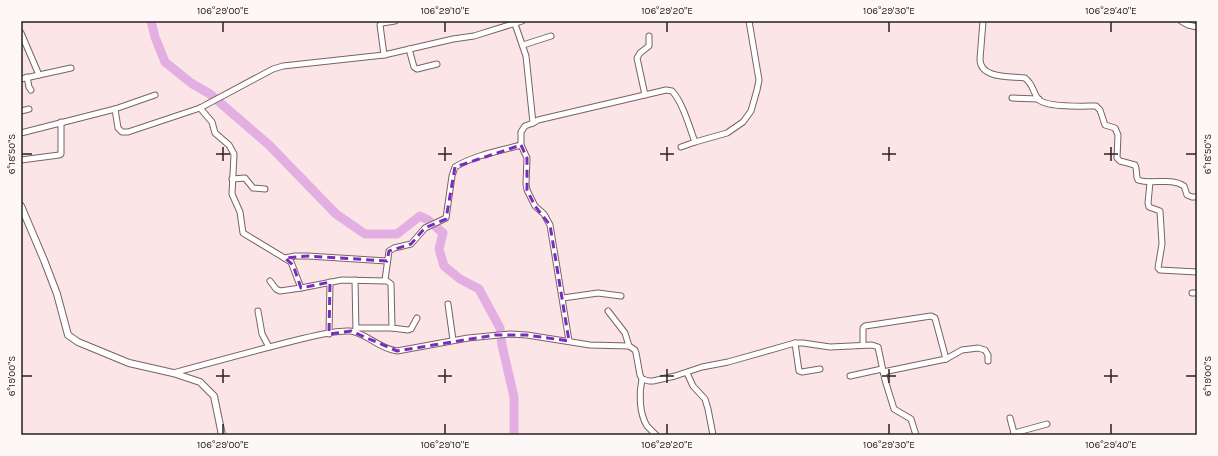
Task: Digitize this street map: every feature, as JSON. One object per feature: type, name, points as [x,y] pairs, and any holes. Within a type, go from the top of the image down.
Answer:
[{"type":"street","points":[[384,55],[380,26],[382,23],[395,21]]},
{"type":"street","points":[[115,109],[118,128],[122,132],[125,132],[200,108],[273,69],[283,66],[384,55],[474,36],[522,21]]},
{"type":"street","points":[[681,147],[727,133],[743,122],[751,111],[759,80],[750,21]]},
{"type":"street","points":[[983,21],[980,64],[986,73],[1024,78],[1029,81],[1039,99],[1046,104],[1096,106],[1100,110],[1105,125],[1115,128],[1118,135],[1117,158],[1120,161],[1135,165],[1137,170],[1136,177],[1138,180],[1150,182],[1176,182],[1184,186],[1187,195],[1197,197]]},
{"type":"street","points":[[1181,21],[1188,25],[1197,26]]},
{"type":"street","points":[[515,24],[523,45],[534,123]]},
{"type":"street","points":[[21,33],[39,75]]},
{"type":"street","points":[[523,45],[551,36]]},
{"type":"street","points":[[645,95],[637,58],[640,53],[649,46],[649,36]]},
{"type":"street","points":[[409,49],[414,67],[417,68],[437,64]]},
{"type":"street","points":[[21,79],[71,68]]},
{"type":"street","points":[[27,77],[31,90]]},
{"type":"street","points":[[569,341],[550,225],[544,214],[535,206],[526,184],[527,158],[521,145],[521,132],[523,128],[538,120],[666,90],[672,91],[680,103],[695,142]]},
{"type":"street","points":[[21,133],[115,109],[155,95]]},
{"type":"street","points":[[1012,98],[1039,99]]},
{"type":"street","points":[[200,108],[212,122],[216,133],[229,145],[232,150],[234,158],[232,179],[233,197],[239,209],[244,233],[285,258],[293,265],[301,288]]},
{"type":"street","points":[[21,111],[29,109]]},
{"type":"street","points":[[21,160],[61,154],[60,122]]},
{"type":"street","points":[[385,280],[388,251],[414,242],[419,233],[432,224],[446,218],[452,176],[455,167],[482,156],[521,145]]},
{"type":"street","points":[[232,179],[245,178],[253,188],[265,189]]},
{"type":"street","points":[[1150,182],[1149,207],[1160,211],[1161,216],[1162,244],[1158,268],[1160,270],[1197,272]]},
{"type":"street","points":[[21,206],[57,294],[68,335],[78,342],[129,363],[173,373],[200,382],[210,392],[216,402],[222,435]]},
{"type":"street","points":[[285,258],[308,256],[386,261]]},
{"type":"street","points":[[355,280],[356,330]]},
{"type":"street","points":[[270,281],[276,289],[280,291],[330,282],[385,280],[390,282],[392,328]]},
{"type":"street","points":[[329,334],[330,282]]},
{"type":"street","points":[[563,298],[598,293],[621,296]]},
{"type":"street","points":[[448,304],[453,340]]},
{"type":"street","points":[[258,311],[262,334],[268,347]]},
{"type":"street","points":[[608,311],[625,333],[629,346]]},
{"type":"street","points":[[863,345],[863,328],[865,326],[931,316],[935,318],[946,358]]},
{"type":"street","points":[[173,373],[268,347],[341,331],[392,328],[408,330],[411,329],[417,318]]},
{"type":"street","points":[[356,330],[383,348],[397,351],[453,340],[510,334],[527,335],[590,345],[629,346],[635,350],[642,379],[640,394],[641,406],[647,425],[656,435]]},
{"type":"street","points":[[642,379],[653,381],[795,343],[830,347],[863,345],[876,346],[878,347],[894,409],[910,419],[916,435]]},
{"type":"street","points":[[795,343],[799,371],[802,372],[820,369]]},
{"type":"street","points":[[850,376],[946,358],[958,351],[978,348],[984,349],[987,352],[988,362]]},
{"type":"street","points":[[686,373],[693,386],[704,399],[713,435]]},
{"type":"street","points":[[1010,418],[1015,434],[1047,424]]},
{"type":"highlighted area","points":[[521,145],[527,158],[527,190],[535,206],[550,225],[569,341],[527,335],[495,335],[397,351],[351,331],[329,334],[330,282],[301,288],[293,265],[285,258],[308,256],[387,261],[389,251],[411,244],[425,228],[446,219],[455,167]]},
{"type":"waterway","points":[[151,21],[155,37],[165,62],[191,83],[210,94],[269,145],[336,214],[365,234],[397,234],[420,216],[428,220],[443,233],[439,249],[444,266],[460,279],[479,289],[500,328],[502,345],[514,397],[514,435]]}]
